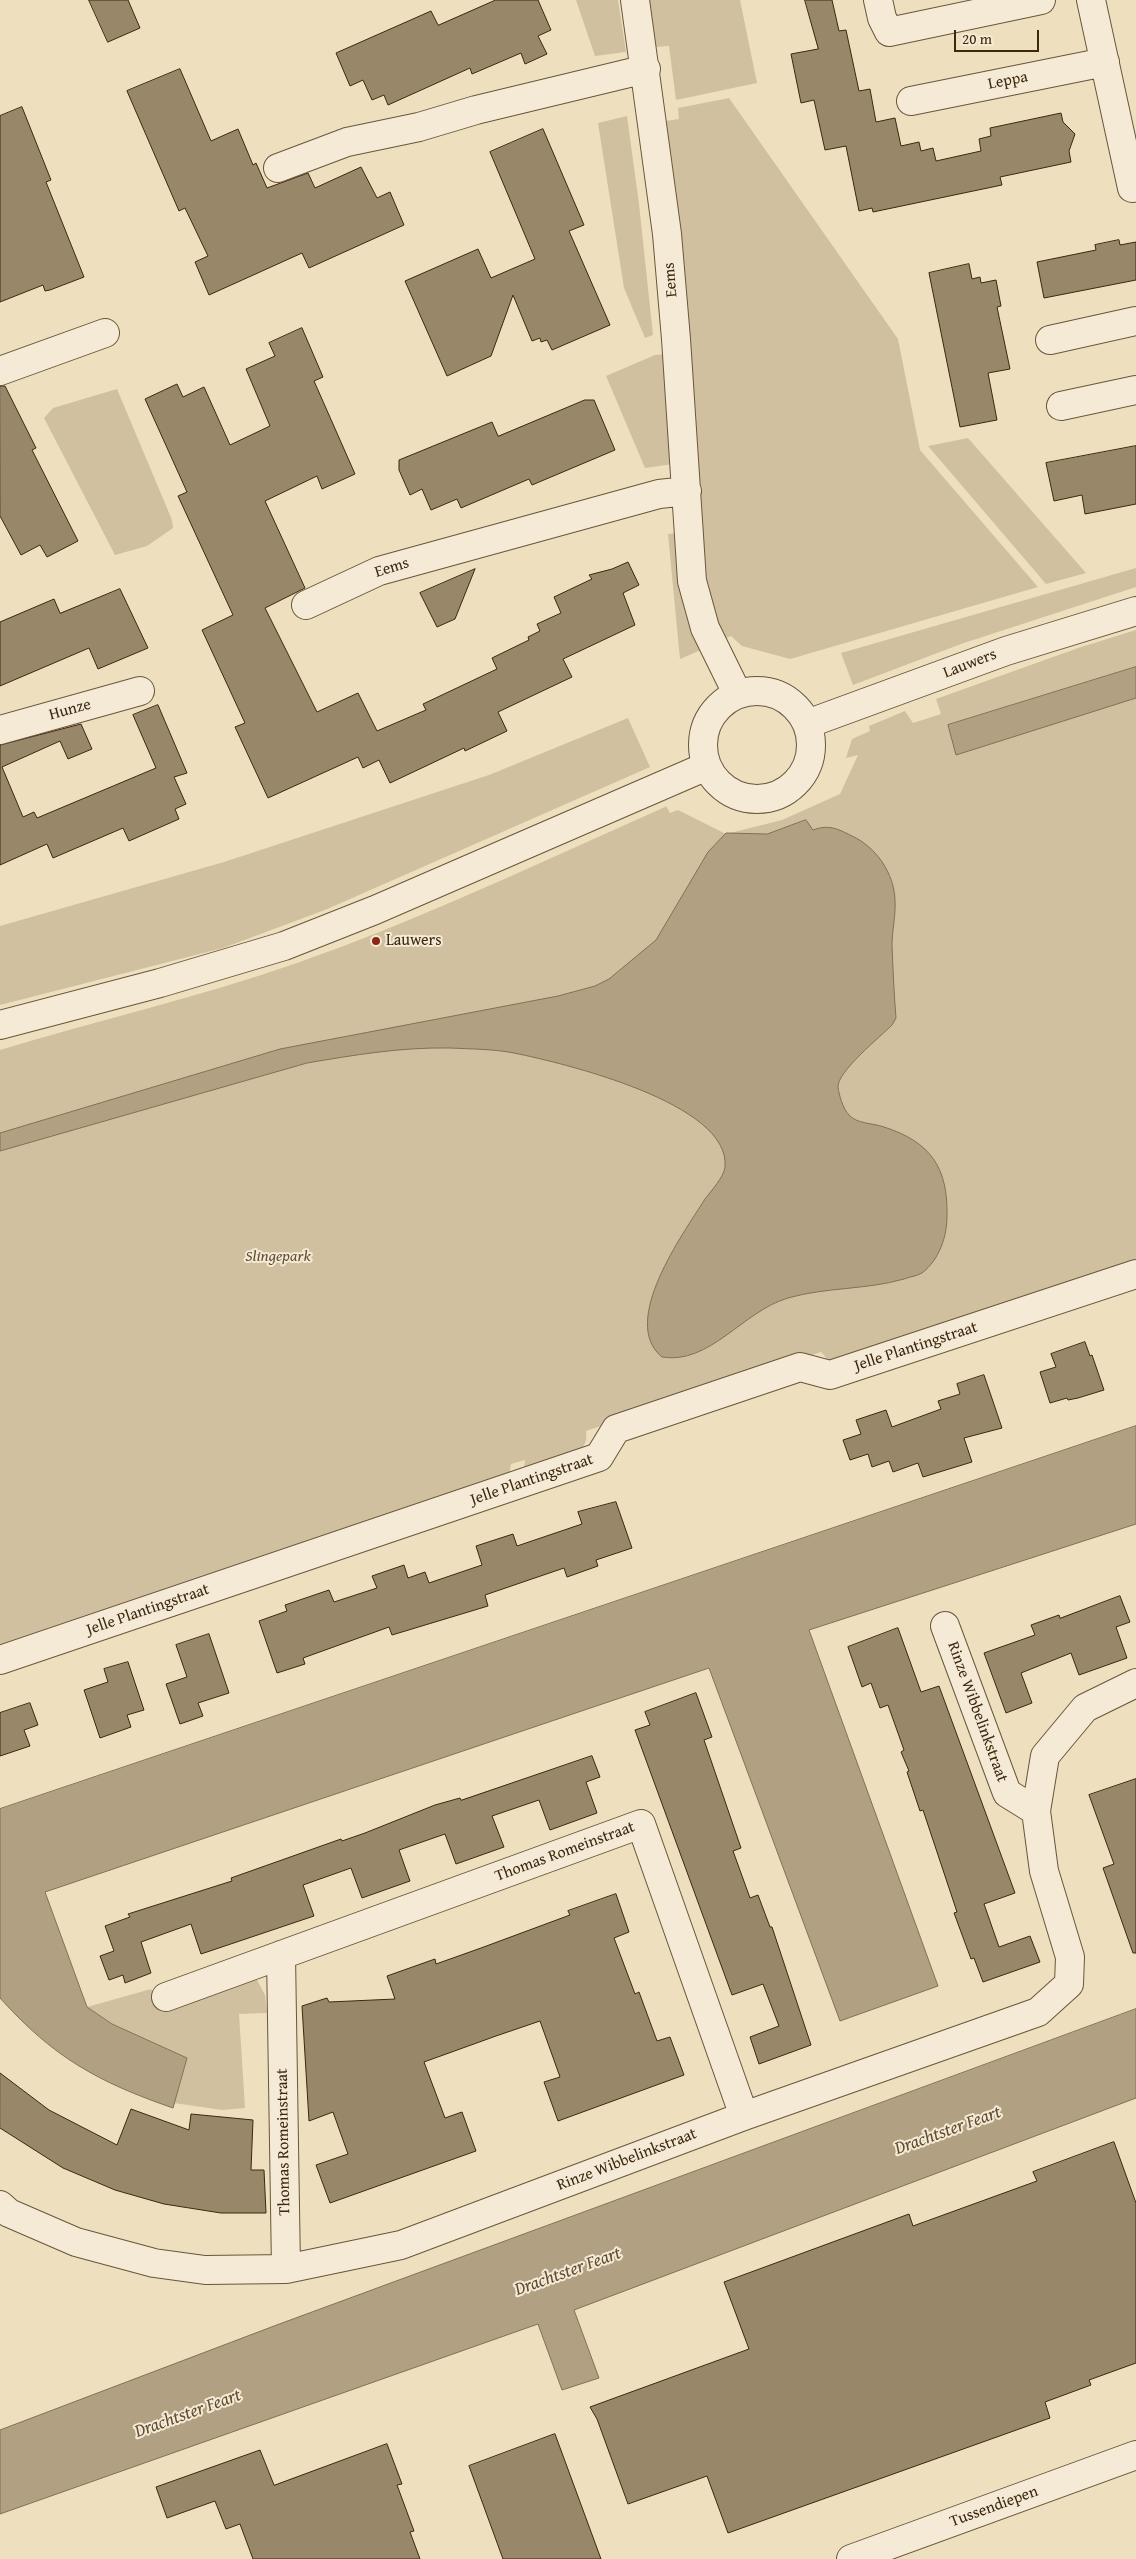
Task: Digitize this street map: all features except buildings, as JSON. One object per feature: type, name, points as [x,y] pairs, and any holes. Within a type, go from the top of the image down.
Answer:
[{"type":"street","name":"Eems","points":[[635,0],[646,69],[667,234],[692,581],[700,617],[714,650],[737,693]]},
{"type":"street","points":[[878,0],[882,18],[889,32],[1041,0]]},
{"type":"street","points":[[1091,0],[1132,188]]},
{"type":"street","name":"Leppa","points":[[911,101],[1105,62]]},
{"type":"street","points":[[278,168],[347,142],[419,127],[646,69]]},
{"type":"street","points":[[1050,340],[1136,321]]},
{"type":"street","points":[[0,371],[105,333]]},
{"type":"street","points":[[1061,406],[1136,390]]},
{"type":"street","name":"Eems","points":[[306,605],[378,571],[659,494],[687,491]]},
{"type":"street","name":"Lauwers","points":[[807,724],[1006,650],[1136,611]]},
{"type":"street","points":[[756,690],[774,693],[797,708],[807,724],[811,736],[810,755],[797,781],[784,792],[766,798],[751,799],[733,794],[717,782],[707,766],[703,746],[706,725],[716,709],[737,693],[756,690]]},
{"type":"street","name":"Hunze","points":[[0,730],[140,691]]},
{"type":"street","points":[[0,1025],[284,946],[375,910],[707,766]]},
{"type":"street","name":"Jelle Plantingstraat","points":[[0,1660],[599,1457],[616,1429],[800,1367],[830,1375],[1136,1274]]},
{"type":"street","name":"Rinze Wibbelinkstraat","points":[[945,1626],[1007,1793],[1036,1811]]},
{"type":"street","name":"Rinze Wibbelinkstraat","points":[[0,2205],[9,2213],[76,2242],[154,2263],[205,2270],[286,2269],[401,2244],[744,2116],[1038,2012],[1069,1984],[1070,1957],[1044,1871],[1036,1811],[1045,1756],[1085,1708],[1136,1683]]},
{"type":"street","name":"Thomas Romeinstraat","points":[[166,1997],[641,1824],[744,2116]]},
{"type":"street","name":"Thomas Romeinstraat","points":[[281,1955],[286,2269]]},
{"type":"street","name":"Tussendiepen","points":[[851,2559],[1136,2455]]},
{"type":"green space","points":[[576,0],[618,0],[626,52],[595,56]]},
{"type":"green space","points":[[648,0],[740,0],[757,83],[676,100],[669,46],[655,47]]},
{"type":"green space","points":[[729,98],[898,339],[920,450],[1038,587],[790,659],[742,646],[731,636],[724,639],[708,592],[689,319],[666,121],[679,119],[678,108]]},
{"type":"green space","points":[[627,116],[639,204],[653,335],[645,338],[624,288],[598,123]]},
{"type":"green space","points":[[666,354],[673,464],[645,468],[606,376],[655,355]]},
{"type":"green space","points":[[117,389],[172,520],[173,528],[147,546],[115,555],[44,418],[53,408]]},
{"type":"green space","points":[[968,438],[1086,573],[1046,584],[928,446]]},
{"type":"green space","points":[[677,533],[701,650],[680,659],[668,534]]},
{"type":"green space","points":[[1136,568],[1136,587],[961,644],[853,685],[841,653]]},
{"type":"green space","name":"Slingepark","points":[[1136,630],[1136,1261],[932,1332],[829,1361],[821,1352],[586,1431],[586,1442],[579,1451],[524,1469],[525,1460],[511,1464],[509,1477],[0,1650],[0,1050],[224,987],[344,946],[436,909],[666,806],[670,813],[678,810],[726,834],[782,820],[840,794],[858,755],[846,758],[852,739],[870,731],[869,726],[905,711],[913,723],[941,714],[936,699],[1078,648]]},
{"type":"green space","points":[[628,718],[650,767],[325,910],[223,948],[0,1005],[0,926],[224,862],[489,775]]},
{"type":"green space","points":[[247,1980],[257,1980],[265,1995],[267,2013],[239,2014],[245,2108],[222,2110],[174,2103],[187,2058],[112,2024],[87,2007],[151,1989],[164,2010]]},
{"type":"water","points":[[1136,667],[1136,698],[956,755],[948,725]]},
{"type":"water","points":[[806,820],[813,830],[824,827],[838,829],[869,847],[882,862],[894,890],[895,906],[892,946],[896,1018],[892,1025],[851,1064],[844,1073],[838,1087],[843,1106],[852,1118],[884,1127],[914,1140],[934,1159],[940,1171],[947,1199],[947,1224],[944,1240],[933,1262],[920,1274],[890,1283],[802,1294],[788,1298],[756,1314],[696,1353],[679,1357],[662,1357],[651,1342],[647,1322],[651,1301],[670,1255],[724,1171],[725,1167],[720,1144],[701,1124],[674,1105],[640,1090],[568,1066],[506,1052],[482,1049],[414,1049],[360,1054],[307,1063],[0,1151],[0,1133],[280,1049],[558,996],[595,986],[609,979],[656,940],[708,852],[726,833],[767,834]]},
{"type":"water","points":[[1136,1426],[1136,1524],[809,1630],[938,1986],[840,2021],[709,1668],[45,1892],[87,2007],[112,2024],[187,2058],[173,2108],[122,2088],[79,2066],[39,2037],[0,1998],[0,1809]]},
{"type":"water","name":"Drachtster Feart","points":[[1136,2009],[1136,2098],[574,2310],[599,2378],[562,2390],[538,2324],[0,2514],[0,2430],[274,2326]]},
{"type":"place","name":"Lauwers","points":[[376,941]]}]
